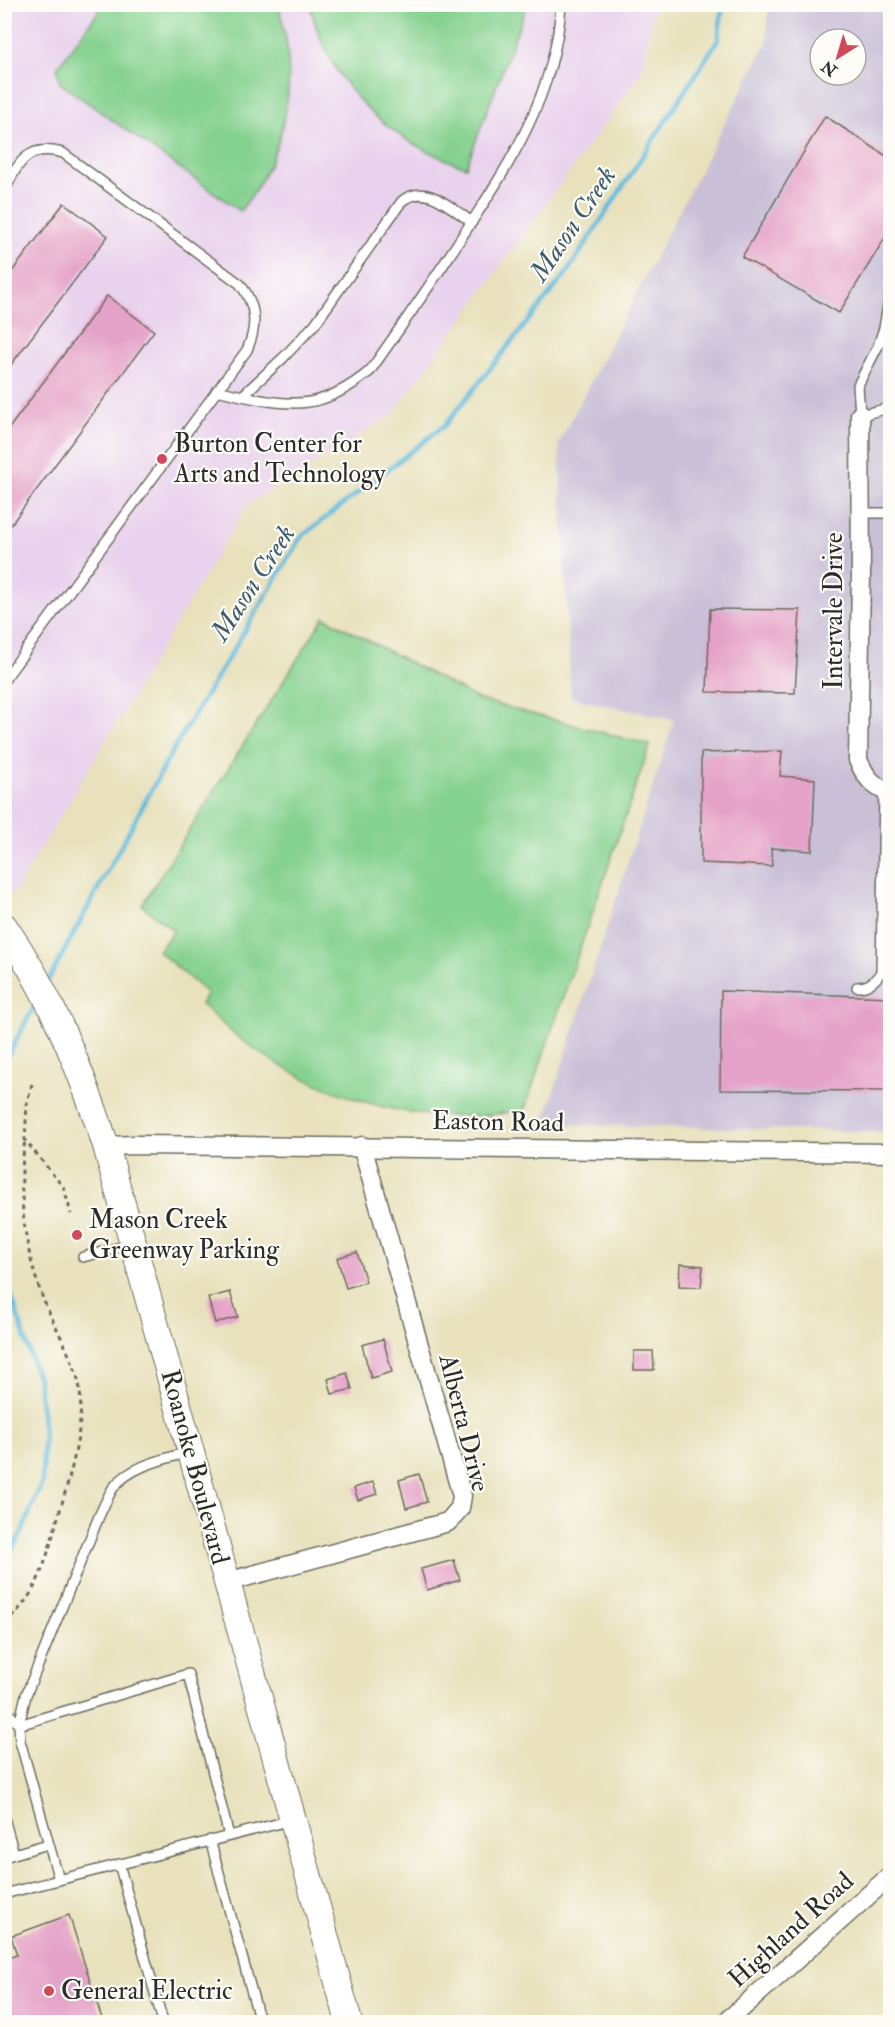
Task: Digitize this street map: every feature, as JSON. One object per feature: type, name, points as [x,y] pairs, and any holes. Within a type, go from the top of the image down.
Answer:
[{"type":"main road","name":"Roanoke Boulevard","points":[[4,926],[48,998],[86,1086],[106,1146],[349,2022]]},
{"type":"street","name":"Intervale Drive","points":[[860,415],[858,760],[869,781],[887,792]]},
{"type":"street","name":"Easton Road","points":[[106,1146],[362,1146],[891,1153]]},
{"type":"street","name":"Alberta Drive","points":[[227,1582],[448,1522],[460,1508],[462,1496],[362,1146]]},
{"type":"street","name":"Highland Road","points":[[726,2022],[891,1876]]},
{"type":"lane","points":[[217,390],[274,403],[314,402],[334,396],[352,386],[370,371],[502,177],[522,141],[539,103],[554,55],[561,4]]},
{"type":"lane","points":[[4,192],[16,167],[24,158],[45,149],[63,153],[240,284],[254,308],[255,323],[253,337],[247,350],[4,680]]},
{"type":"lane","points":[[242,396],[284,358],[315,324],[402,201],[410,195],[429,194],[472,222]]},
{"type":"lane","points":[[891,294],[878,346],[858,385],[860,415],[891,408]]},
{"type":"lane","points":[[860,513],[891,513]]},
{"type":"lane","points":[[857,987],[876,980],[882,972],[887,792]]},
{"type":"lane","points":[[83,1257],[134,1243]]},
{"type":"lane","points":[[59,1880],[20,1741],[19,1725],[26,1695],[100,1514],[114,1487],[129,1474],[154,1462],[190,1451]]},
{"type":"lane","points":[[19,1725],[188,1674],[229,1836]]},
{"type":"lane","points":[[4,1708],[19,1725]]},
{"type":"lane","points":[[4,1818],[9,1855],[48,1844]]},
{"type":"lane","points":[[4,1894],[292,1820]]},
{"type":"lane","points":[[210,1840],[260,2022]]},
{"type":"lane","points":[[119,1864],[163,2022]]},
{"type":"path","points":[[4,1623],[29,1596],[48,1555],[78,1439],[80,1389],[44,1299],[25,1233],[21,1189],[27,1103],[32,1084]]},
{"type":"path","points":[[25,1140],[64,1188],[71,1214]]},
{"type":"shaded area","name":"Burton Center for Arts and Technology","points":[[5,5],[655,5],[642,72],[393,414],[247,505],[13,895],[5,885]]},
{"type":"shaded area","points":[[768,5],[890,5],[890,1132],[543,1124],[674,720],[571,698],[559,443],[767,42]]},
{"type":"green space","points":[[103,5],[278,5],[285,32],[288,59],[285,113],[279,139],[269,164],[240,211],[60,83],[57,68]]},
{"type":"green space","points":[[310,5],[527,5],[466,167],[411,143],[366,107],[331,61]]},
{"type":"green space","points":[[324,617],[480,700],[650,745],[524,1111],[478,1116],[415,1113],[384,1107],[324,1087],[268,1058],[232,1032],[201,1004],[207,993],[158,951],[174,931],[142,905]]},
{"type":"building","points":[[825,116],[891,159],[891,228],[839,313],[742,257]]},
{"type":"building","points":[[64,203],[108,236],[4,374],[4,282]]},
{"type":"building","points":[[107,296],[154,331],[4,534],[4,435]]},
{"type":"building","points":[[710,609],[800,610],[795,693],[707,692]]},
{"type":"building","points":[[782,751],[780,776],[815,779],[812,851],[771,848],[772,866],[701,863],[701,753]]},
{"type":"building","points":[[721,991],[891,997],[891,1091],[720,1090]]},
{"type":"building","points":[[357,1252],[366,1282],[346,1288],[337,1258]]},
{"type":"building","points":[[680,1264],[703,1266],[701,1287],[679,1286]]},
{"type":"building","points":[[230,1292],[238,1317],[215,1323],[208,1298]]},
{"type":"building","points":[[383,1339],[392,1372],[371,1378],[362,1345]]},
{"type":"building","points":[[634,1351],[653,1351],[654,1370],[634,1370]]},
{"type":"building","points":[[347,1373],[352,1389],[332,1394],[328,1379]]},
{"type":"building","points":[[419,1474],[427,1502],[406,1508],[399,1480]]},
{"type":"building","points":[[373,1482],[377,1494],[358,1500],[354,1488]]},
{"type":"building","points":[[454,1560],[460,1580],[427,1590],[421,1569]]},
{"type":"building","name":"General Electric","points":[[69,1915],[103,2022],[4,2022],[4,1959],[17,1955],[11,1936]]},
{"type":"waterway","name":"Mason Creek","points":[[48,981],[173,750],[301,537],[445,425],[566,274],[718,40],[723,4]]},
{"type":"waterway","name":"Mason Creek","points":[[4,1063],[38,999]]},
{"type":"waterway","name":"Mason Creek","points":[[4,1273],[38,1379],[44,1431],[42,1482],[22,1532],[4,1565]]},
{"type":"place","name":"Burton Center for Arts and Technology","points":[[162,459]]},
{"type":"place","name":"Mason Creek Greenway Parking","points":[[77,1235]]},
{"type":"place","name":"General Electric","points":[[49,1991]]}]
